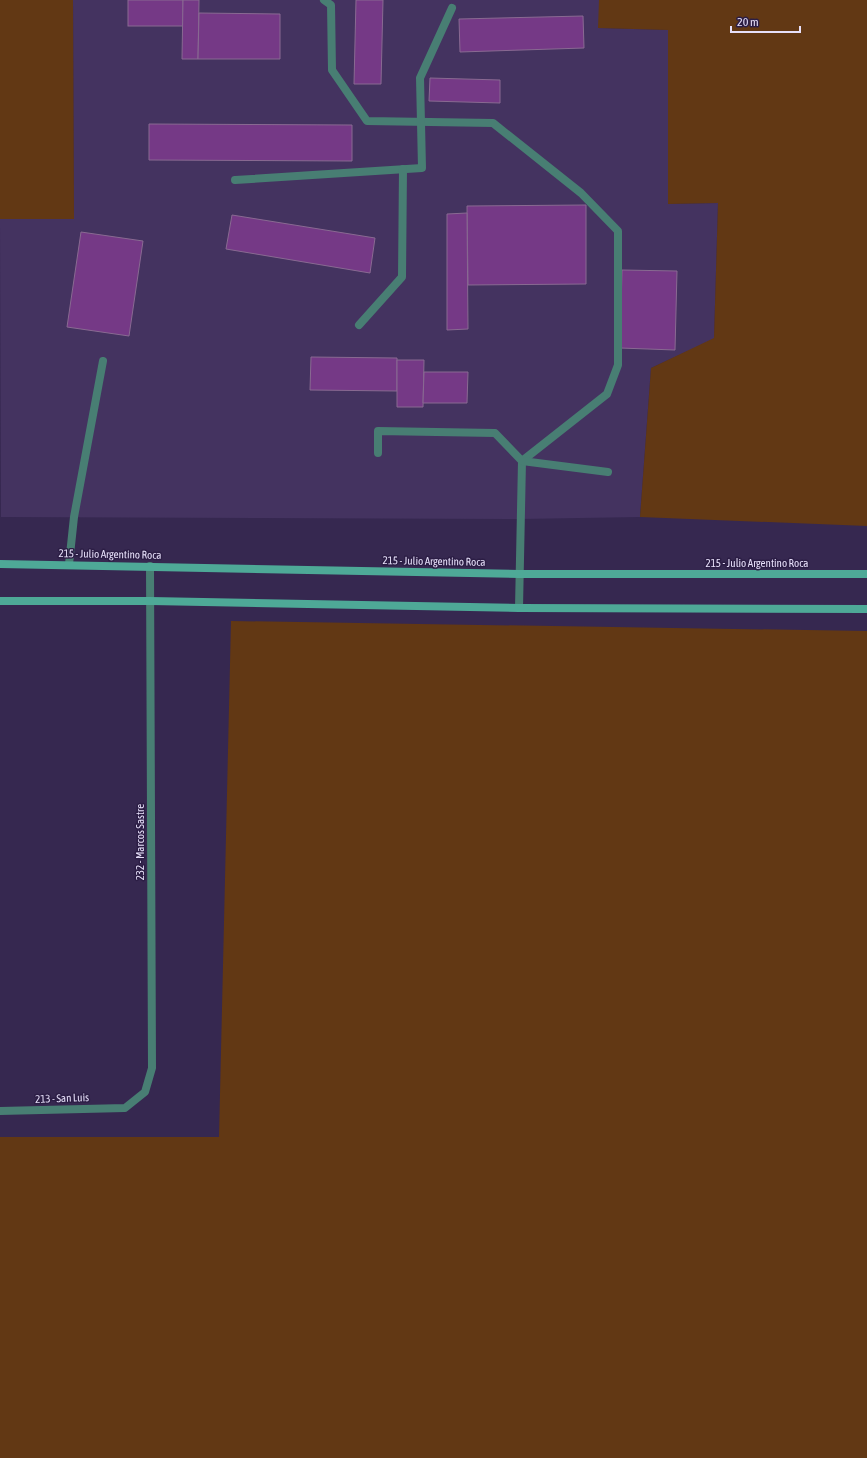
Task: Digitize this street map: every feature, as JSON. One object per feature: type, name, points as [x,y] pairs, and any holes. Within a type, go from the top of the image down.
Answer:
[{"type":"street","points":[[324,0],[331,5],[332,70],[367,121],[493,123],[581,193],[618,231],[618,365],[607,394],[522,461]]},
{"type":"street","points":[[235,180],[422,168],[420,78],[452,8]]},
{"type":"street","points":[[359,325],[402,277],[403,169]]},
{"type":"street","points":[[69,564],[74,517],[103,361]]},
{"type":"street","points":[[378,453],[378,430],[495,433],[522,461],[608,472]]},
{"type":"street","points":[[519,608],[522,461]]},
{"type":"street","name":"215 - Julio Argentino Roca","points":[[0,564],[69,564],[519,574],[867,574]]},
{"type":"street","name":"232 - Marcos Sastre","points":[[125,1108],[145,1092],[152,1068],[150,566]]},
{"type":"street","points":[[0,601],[151,601],[519,608],[867,609]]},
{"type":"street","name":"213 - San Luis","points":[[0,1111],[125,1108]]},
{"type":"shaded area","points":[[0,0],[73,0],[74,219],[0,219]]},
{"type":"shaded area","points":[[73,0],[599,0],[599,28],[668,30],[668,204],[718,203],[714,339],[651,368],[640,517],[520,519],[1,517],[0,219],[74,218]]},
{"type":"shaded area","points":[[599,0],[867,0],[867,526],[640,517],[651,368],[714,338],[718,203],[668,204],[668,30],[598,28]]},
{"type":"shaded area","points":[[231,621],[867,631],[867,1458],[0,1458],[0,1137],[219,1137]]},
{"type":"building","points":[[128,0],[183,0],[183,26],[128,26]]},
{"type":"building","points":[[183,0],[199,0],[198,59],[182,59]]},
{"type":"building","points":[[356,0],[383,0],[381,84],[354,84]]},
{"type":"building","points":[[199,13],[280,14],[280,59],[198,59]]},
{"type":"building","points":[[583,16],[584,48],[460,52],[459,19]]},
{"type":"building","points":[[430,78],[500,80],[500,103],[429,101]]},
{"type":"building","points":[[149,124],[352,125],[352,161],[149,160]]},
{"type":"building","points":[[586,205],[586,284],[468,285],[467,206]]},
{"type":"building","points":[[467,213],[468,329],[447,330],[447,214]]},
{"type":"building","points":[[232,215],[375,238],[370,273],[226,249]]},
{"type":"building","points":[[81,232],[143,241],[129,336],[67,327]]},
{"type":"building","points":[[622,270],[677,271],[675,350],[620,348]]},
{"type":"building","points":[[311,357],[397,358],[397,391],[310,390]]},
{"type":"building","points":[[397,360],[424,360],[423,407],[397,407]]},
{"type":"building","points":[[424,372],[468,372],[467,403],[423,403]]}]
